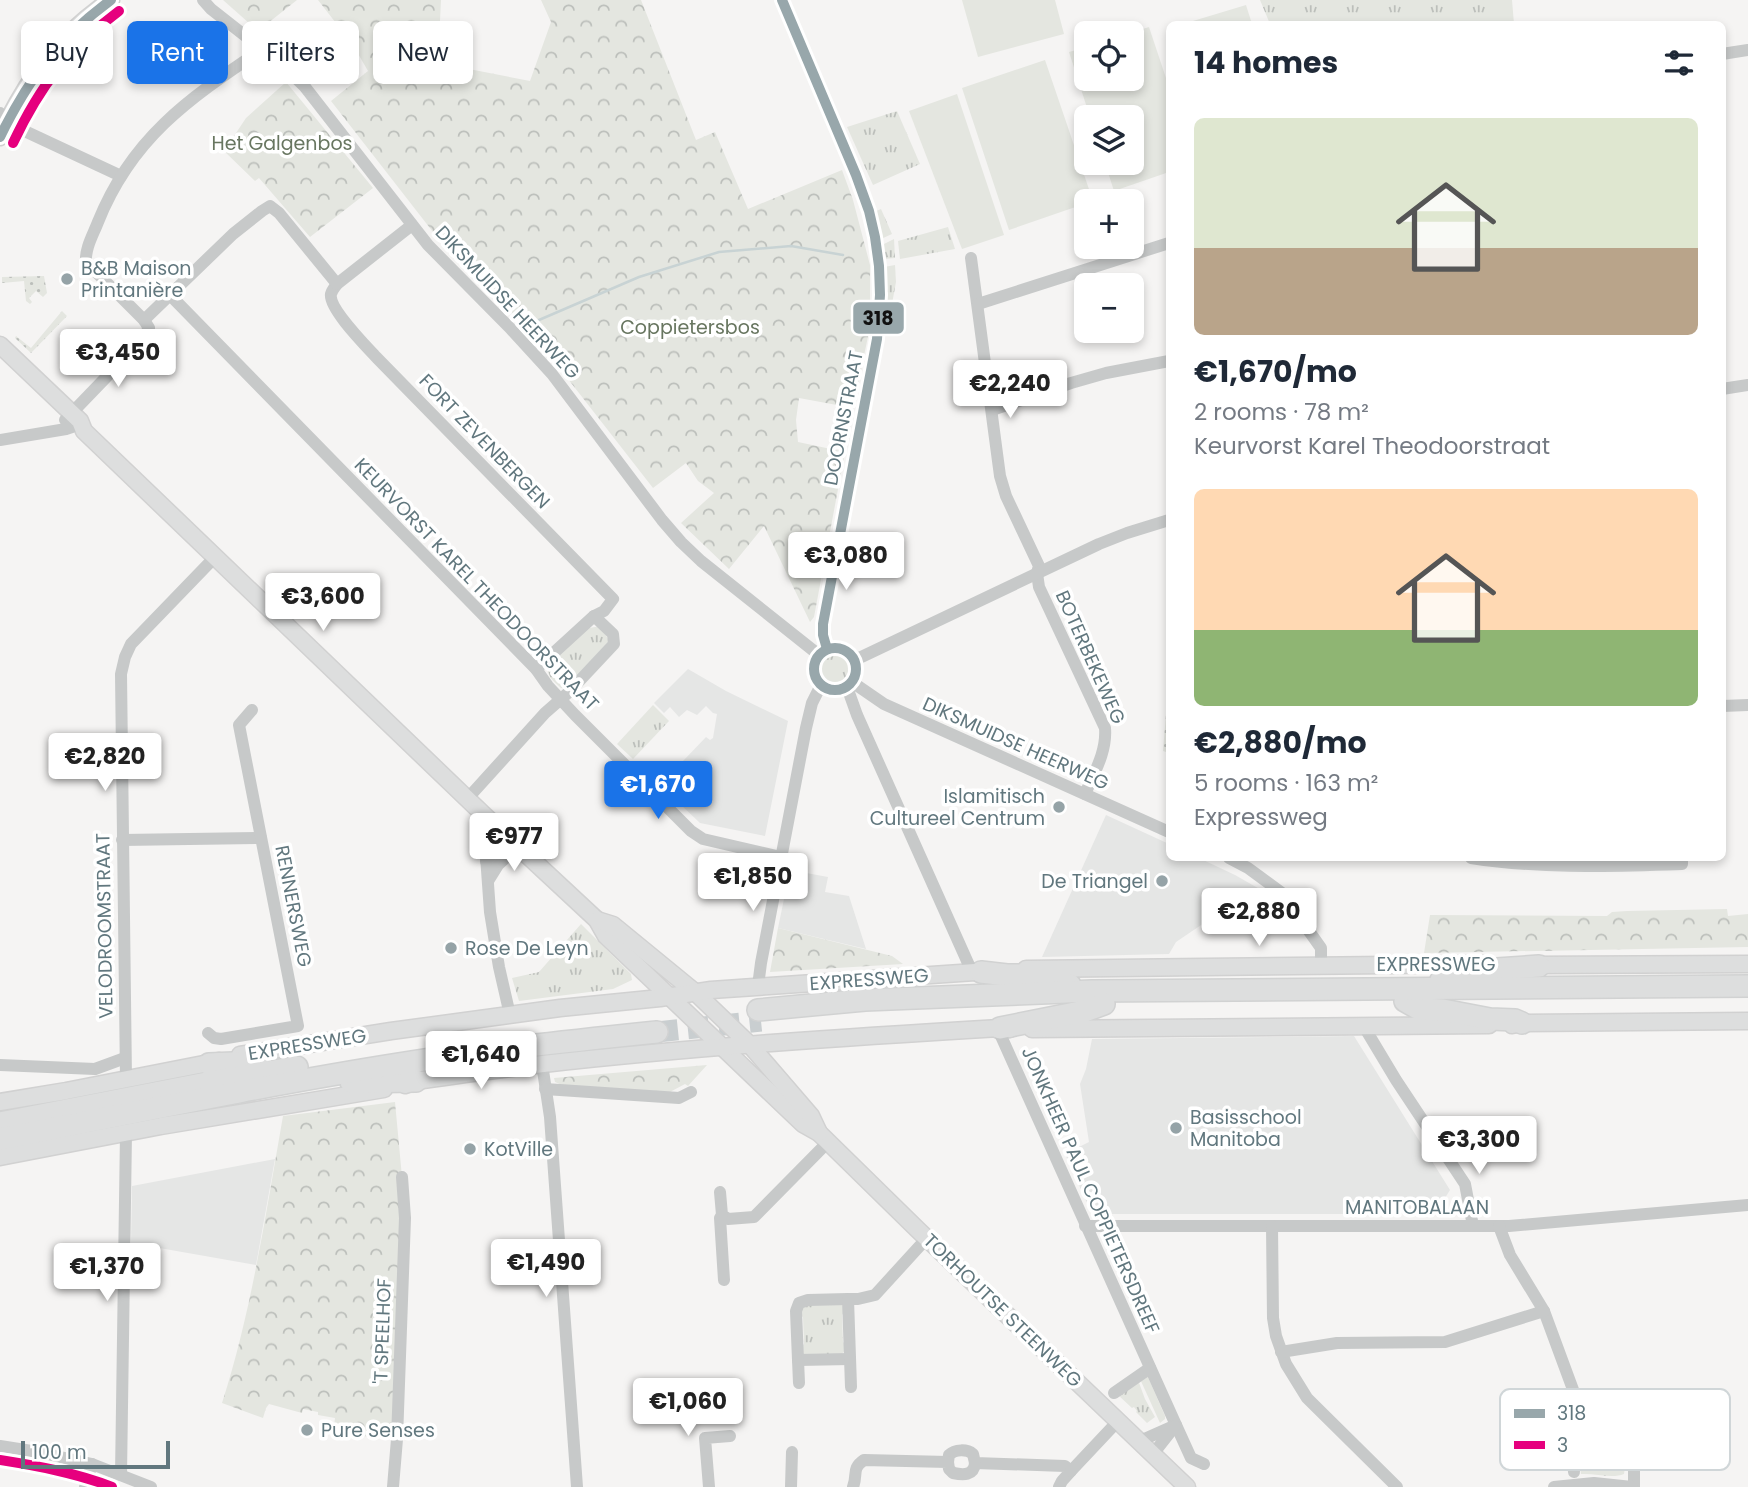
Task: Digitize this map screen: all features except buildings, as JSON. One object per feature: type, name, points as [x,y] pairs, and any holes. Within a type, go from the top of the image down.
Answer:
[{"type":"highway","points":[[1522,1023],[1443,1010],[1419,1009],[1409,995],[1445,979],[1482,970],[1539,966]]},
{"type":"highway","points":[[976,972],[1030,975],[1098,997],[1085,1011],[1000,1028]]},
{"type":"highway","name":"EXPRESSWEG","points":[[759,1015],[939,1009],[1098,997],[1409,995],[1748,986]]},
{"type":"highway","name":"EXPRESSWEG","points":[[1409,995],[1748,1000]]},
{"type":"highway","name":"EXPRESSWEG","points":[[0,1139],[304,1073],[462,1042],[657,1026]]},
{"type":"highway","points":[[209,1064],[279,1061],[327,1084],[416,1081]]},
{"type":"highway","name":"EXPRESSWEG","points":[[0,1122],[208,1082],[304,1073]]},
{"type":"street","points":[[0,136],[4,116],[45,60],[67,36],[111,0]]},
{"type":"street","name":"DIKSMUIDSE HEERWEG","points":[[203,0],[242,34]]},
{"type":"street","name":"DOORNSTRAAT","points":[[782,0],[860,184],[872,222],[880,282],[877,339],[823,624],[823,652]]},
{"type":"street","points":[[1726,53],[1748,50]]},
{"type":"street","points":[[0,440],[75,422],[145,335],[149,328],[144,320],[86,262],[87,249],[121,176],[149,138],[183,105],[242,63]]},
{"type":"street","name":"DIKSMUIDSE HEERWEG","points":[[302,84],[412,225],[450,269],[536,355],[562,386],[681,542],[720,577],[823,652],[841,648],[852,654],[855,660]]},
{"type":"street","points":[[4,116],[16,127],[121,176]]},
{"type":"street","points":[[144,320],[233,234],[270,206],[279,213],[337,284],[412,225]]},
{"type":"street","points":[[978,304],[1166,244]]},
{"type":"street","name":"BOTERBEKEWEG","points":[[971,258],[1000,476],[1006,496],[1039,566],[1039,587],[1105,728],[1104,750],[1085,794]]},
{"type":"street","name":"FORT ZEVENBERGEN","points":[[337,284],[331,294],[331,302],[358,338],[613,599],[604,611],[594,616],[536,670]]},
{"type":"street","name":"KEURVORST KAREL THEODOORSTRAAT","points":[[170,295],[536,670],[560,699],[698,837],[781,857]]},
{"type":"street","name":"TORHOUTSE STEENWEG","points":[[0,345],[75,422],[597,920],[606,936],[803,1124],[823,1137],[1187,1487]]},
{"type":"street","name":"TORHOUTSE STEENWEG","points":[[0,360],[75,422]]},
{"type":"street","points":[[992,410],[1106,373],[1166,362]]},
{"type":"street","points":[[1726,388],[1748,385]]},
{"type":"street","points":[[823,652],[815,660],[814,674],[821,685],[834,690],[849,684],[856,673],[855,660],[1037,573],[1127,533],[1166,521]]},
{"type":"street","name":"VELODROOMSTRAAT","points":[[126,1079],[121,674],[131,644],[216,556]]},
{"type":"street","points":[[468,798],[545,713],[569,692],[614,644],[613,634],[594,616]]},
{"type":"street","points":[[849,684],[857,715],[976,972]]},
{"type":"street","name":"DIKSMUIDSE HEERWEG","points":[[849,684],[884,704],[1166,831]]},
{"type":"street","points":[[758,986],[809,713],[814,696],[821,685]]},
{"type":"street","points":[[1726,706],[1748,705]]},
{"type":"street","points":[[252,710],[239,725],[261,838]]},
{"type":"street","points":[[483,814],[490,912],[510,1015]]},
{"type":"street","name":"RENNERSWEG","points":[[122,840],[261,838],[298,1026],[220,1039],[208,1033]]},
{"type":"street","points":[[486,861],[514,842]]},
{"type":"street","points":[[488,881],[514,842]]},
{"type":"street","points":[[1235,861],[1282,893],[1321,948],[1321,965]]},
{"type":"street","points":[[1502,861],[1544,865],[1682,861]]},
{"type":"street","name":"TORHOUTSE STEENWEG","points":[[597,920],[614,925],[696,993],[750,1045],[811,1116],[823,1137]]},
{"type":"street","name":"EXPRESSWEG","points":[[0,1102],[209,1064],[236,1056],[391,1031],[560,1008],[758,986],[1007,969],[1748,964]]},
{"type":"street","points":[[0,1157],[402,1086],[416,1081],[542,1064],[816,1039],[1000,1028],[1514,1026],[1522,1023],[1748,1021]]},
{"type":"street","points":[[1363,1025],[1465,1184],[1473,1226]]},
{"type":"street","name":"JONKHEER PAUL COPPIETERSDREEF","points":[[1000,1028],[1001,1036],[1191,1458],[1204,1464]]},
{"type":"street","points":[[0,1065],[95,1069],[125,1058]]},
{"type":"street","points":[[542,1064],[548,1108],[577,1487]]},
{"type":"street","points":[[545,1089],[679,1098],[691,1092]]},
{"type":"street","points":[[121,1475],[126,1133]]},
{"type":"street","points":[[722,1215],[729,1219],[754,1217],[823,1137]]},
{"type":"street","name":"'T SPEELHOF","points":[[393,1487],[405,1218],[402,1177]]},
{"type":"street","points":[[720,1192],[724,1280]]},
{"type":"street","name":"MANITOBALAAN","points":[[1086,1226],[1499,1226],[1748,1205]]},
{"type":"street","points":[[1272,1226],[1273,1318],[1281,1352],[1293,1378],[1307,1398],[1397,1487]]},
{"type":"street","points":[[1499,1226],[1510,1255],[1544,1311],[1573,1389]]},
{"type":"street","points":[[799,1383],[796,1311],[799,1303],[808,1300],[858,1299],[875,1295],[927,1238]]},
{"type":"street","points":[[848,1298],[851,1387]]},
{"type":"street","points":[[1281,1352],[1337,1343],[1445,1342],[1544,1311]]},
{"type":"street","points":[[798,1360],[850,1359]]},
{"type":"street","points":[[1114,1393],[1150,1368]]},
{"type":"street","points":[[1059,1487],[1070,1471],[1118,1421]]},
{"type":"street","points":[[1140,1441],[1176,1425]]},
{"type":"street","points":[[1153,1454],[1176,1425]]},
{"type":"street","points":[[709,1487],[705,1438],[730,1436]]},
{"type":"street","points":[[0,1446],[92,1464],[151,1487]]},
{"type":"street","points":[[853,1487],[855,1470],[864,1460],[948,1462],[952,1452],[957,1450],[973,1454],[975,1463],[1065,1465],[1070,1471]]},
{"type":"street","points":[[791,1487],[792,1452]]},
{"type":"street","points":[[85,1487],[92,1464]]},
{"type":"street","points":[[1554,1487],[1633,1487]]},
{"type":"shaded area","points":[[688,669],[788,721],[765,836],[700,823],[660,785],[706,737],[710,740],[713,738],[717,714],[706,706],[697,715],[687,710],[679,717],[670,707],[664,713],[654,703]]},
{"type":"shaded area","name":"De Triangel","points":[[1106,815],[1166,843],[1166,861],[1205,861],[1263,891],[1252,902],[1244,896],[1176,942],[1169,954],[1042,957]]},
{"type":"shaded area","points":[[790,870],[828,877],[825,892],[849,896],[866,949],[778,928]]},
{"type":"shaded area","points":[[1354,1036],[1450,1190],[1435,1214],[1092,1214],[1065,1154],[1089,1142],[1080,1084],[1092,1039]]},
{"type":"shaded area","points":[[275,1159],[256,1265],[131,1243],[132,1186]]},
{"type":"green space","points":[[223,0],[297,0],[271,21],[247,21]]},
{"type":"green space","name":"Coppietersbos","points":[[318,0],[441,0],[440,21],[373,21],[373,84],[473,84],[473,70],[530,81],[551,22],[541,0],[641,0],[696,140],[715,132],[748,209],[842,170],[870,265],[870,327],[853,408],[799,398],[796,420],[798,442],[845,452],[814,617],[810,622],[764,526],[729,569],[681,523],[714,493],[698,481],[686,463],[653,488],[547,352],[521,322],[440,241],[331,101],[352,84],[359,84],[359,78],[368,71],[359,55],[359,21],[334,21]]},
{"type":"green space","points":[[962,0],[1055,0],[1064,34],[978,57]]},
{"type":"green space","points":[[1260,0],[1512,0],[1514,21],[1269,21]]},
{"type":"green space","points":[[1246,5],[1251,21],[1193,21]]},
{"type":"green space","points":[[1149,27],[1166,78],[1166,173],[1113,189],[1109,175],[1144,175],[1144,105],[1086,105],[1082,91],[1144,91],[1144,29]]},
{"type":"green space","points":[[1074,51],[1074,67],[1069,52]]},
{"type":"green space","points":[[1045,60],[1074,145],[1074,175],[1084,175],[1089,189],[1074,189],[1074,208],[1009,230],[962,88]]},
{"type":"green space","name":"Het Galgenbos","points":[[284,84],[288,84],[373,188],[310,237],[259,178],[255,181],[224,151],[246,118]]},
{"type":"green space","points":[[957,94],[1004,235],[962,249],[909,111]]},
{"type":"green space","points":[[897,111],[920,164],[873,185],[847,127]]},
{"type":"green space","points":[[881,209],[892,234],[881,239],[874,212]]},
{"type":"green space","points":[[948,227],[955,249],[900,259],[898,241]]},
{"type":"green space","points":[[894,239],[895,258],[884,259],[882,245]]},
{"type":"green space","points":[[895,265],[896,282],[890,315],[885,314],[884,267]]},
{"type":"green space","points":[[44,276],[47,293],[43,297],[36,291],[29,298],[32,302],[30,304],[26,301],[24,281],[2,283],[2,277]]},
{"type":"green space","points":[[62,311],[67,316],[31,353],[15,338],[16,336],[31,348]]},
{"type":"green space","points":[[601,626],[609,641],[566,688],[561,688],[549,675],[549,665],[583,629]]},
{"type":"green space","points":[[835,650],[848,655],[853,668],[848,681],[835,686],[822,681],[817,668],[822,655]]},
{"type":"green space","points":[[653,705],[669,721],[633,759],[617,744]]},
{"type":"green space","points":[[1166,714],[1166,752],[1163,751]]},
{"type":"green space","points":[[1727,909],[1728,916],[1748,914],[1748,947],[1424,953],[1430,915],[1607,916],[1612,912],[1627,911]]},
{"type":"green space","points":[[581,924],[631,974],[632,980],[613,989],[519,1001],[512,978],[539,972]]},
{"type":"green space","points":[[778,928],[892,956],[903,964],[770,972]]},
{"type":"green space","points":[[707,1065],[688,1086],[685,1084],[670,1092],[562,1085],[555,1082],[554,1078]]},
{"type":"green space","points":[[395,1102],[402,1177],[395,1437],[333,1436],[335,1418],[318,1415],[318,1412],[303,1409],[302,1413],[269,1404],[263,1418],[222,1403],[250,1297],[283,1116]]},
{"type":"green space","points":[[842,1304],[845,1311],[842,1315],[843,1342],[846,1349],[841,1355],[804,1355],[801,1347],[804,1344],[803,1317],[799,1314],[803,1305]]},
{"type":"green space","points":[[1148,1377],[1165,1416],[1160,1423],[1140,1379]]},
{"type":"green space","points":[[1138,1380],[1155,1417],[1147,1423],[1134,1407],[1118,1395]]},
{"type":"green space","points":[[1580,1470],[1625,1470],[1624,1474],[1614,1476],[1581,1474]]},
{"type":"waterway","points":[[525,326],[639,277],[719,252],[791,246],[843,255]]},
{"type":"tunnel","points":[[657,1032],[761,1021]]},
{"type":"transit line","name":"318","points":[[0,137],[22,96],[47,61],[75,30],[111,0]]},
{"type":"transit line","name":"318","points":[[782,0],[856,175],[869,211],[879,266],[877,339],[823,624],[827,649]]},
{"type":"transit line","name":"3","points":[[13,143],[34,104],[57,70],[70,54],[119,11]]},
{"type":"transit line","name":"318","points":[[835,648],[850,654],[856,669],[850,684],[835,690],[820,684],[814,669],[820,654],[835,648]]},
{"type":"transit line","name":"3","points":[[0,1460],[57,1470],[112,1487]]},
{"type":"place","name":"B&B Maison Printanière","points":[[67,279]]},
{"type":"place","name":"Islamitisch Cultureel Centrum","points":[[1059,807]]},
{"type":"place","name":"De Triangel","points":[[1162,881]]},
{"type":"place","name":"Rose De Leyn","points":[[451,948]]},
{"type":"place","name":"Basisschool Manitoba","points":[[1176,1128]]},
{"type":"place","name":"KotVille","points":[[470,1149]]},
{"type":"place","name":"Pure Senses","points":[[307,1430]]}]
